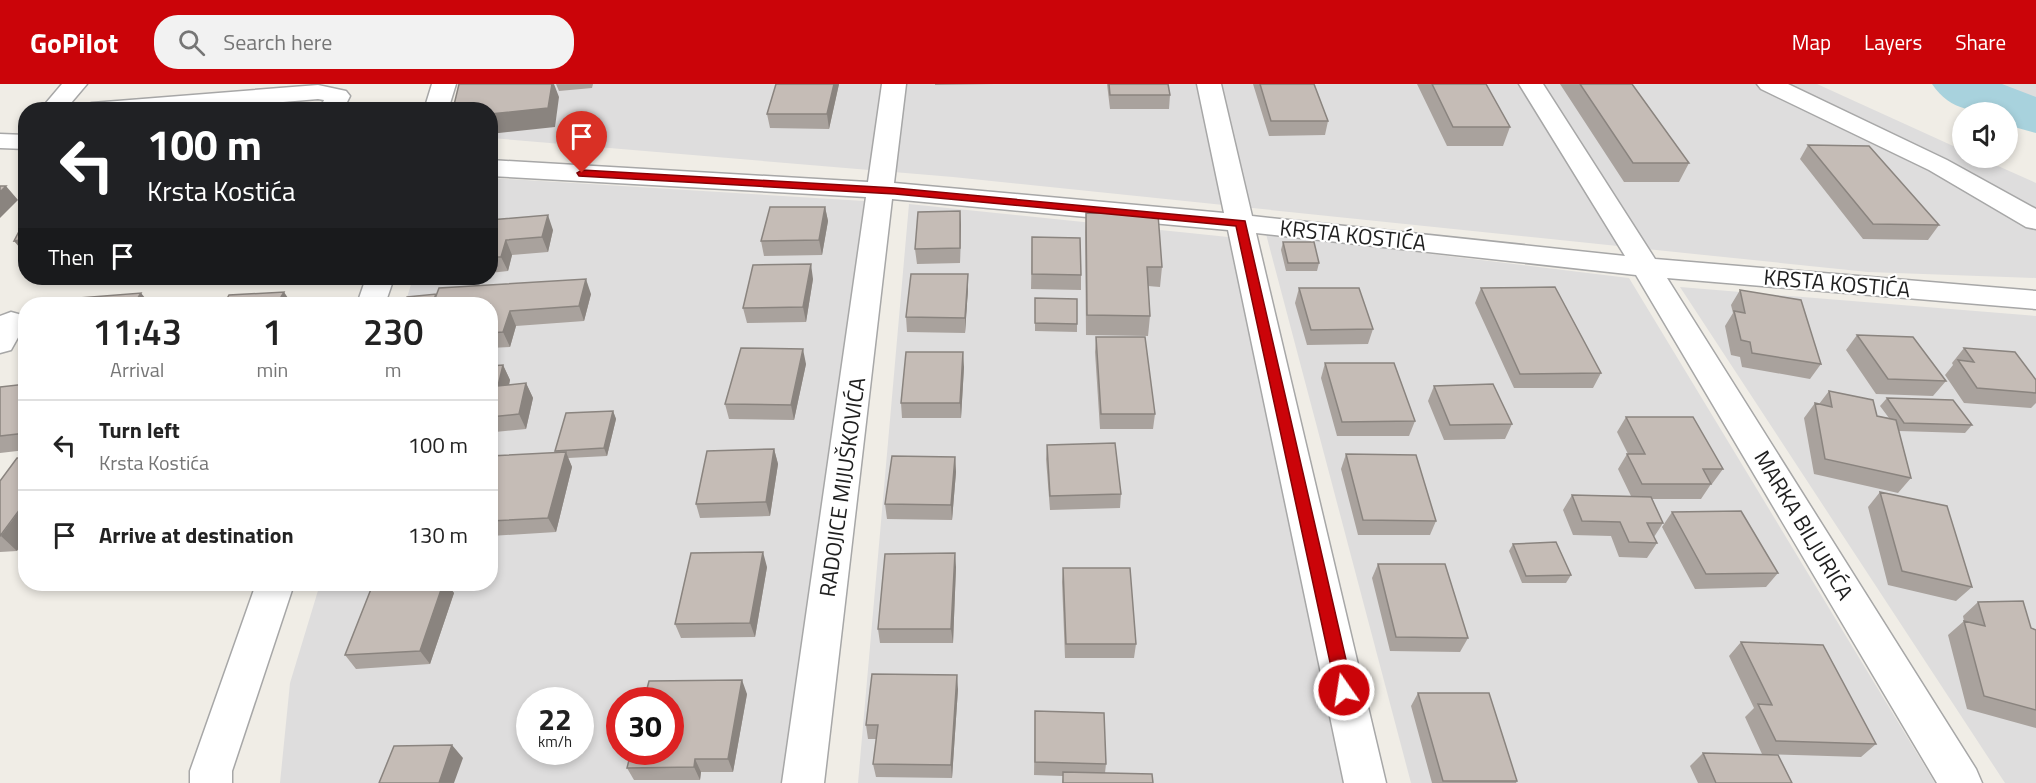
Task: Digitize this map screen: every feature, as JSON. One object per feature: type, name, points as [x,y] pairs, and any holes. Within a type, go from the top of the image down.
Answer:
[{"type":"street","points":[[59,102],[75,84]]},
{"type":"street","points":[[438,102],[444,84]]},
{"type":"street","name":"RADOJICE MIJUŠKOVIĆA","points":[[803,783],[894,84]]},
{"type":"street","points":[[1209,84],[1365,783]]},
{"type":"street","name":"MARKA BILJURIĆA","points":[[1531,84],[1646,267],[1961,783]]},
{"type":"street","points":[[1769,84],[1939,164],[2036,221]]},
{"type":"street","points":[[192,102],[318,92],[338,96],[335,102]]},
{"type":"street","name":"KRSTA KOSTIĆA","points":[[498,168],[881,190],[1241,223],[1646,267],[2036,300]]},
{"type":"street","points":[[211,783],[211,771],[273,591]]},
{"type":"shaded area","points":[[503,84],[1817,84],[1952,145],[1952,168],[2002,168],[2036,183],[2036,278],[1868,272],[953,177],[498,139],[498,106]]},
{"type":"shaded area","points":[[1981,84],[2036,84],[2036,102]]},
{"type":"shaded area","points":[[498,178],[865,201],[783,783],[280,783],[290,683],[318,591],[498,591],[498,297],[407,297],[411,285],[498,285]]},
{"type":"shaded area","points":[[909,204],[1228,237],[1352,783],[858,783]]},
{"type":"shaded area","points":[[1266,234],[1629,278],[1935,783],[1411,783]]},
{"type":"shaded area","points":[[1680,287],[2036,316],[2036,783],[2005,783]]},
{"type":"building","points":[[459,84],[552,84],[548,108],[498,113],[498,102],[455,102]]},
{"type":"building","points":[[776,84],[834,84],[827,114],[767,114]]},
{"type":"building","points":[[1109,84],[1168,84],[1170,95],[1110,95]]},
{"type":"building","points":[[1260,84],[1314,84],[1328,121],[1271,121]]},
{"type":"building","points":[[1432,84],[1486,84],[1510,127],[1453,127]]},
{"type":"building","points":[[1580,84],[1632,84],[1689,163],[1633,163]]},
{"type":"building","points":[[1808,145],[1869,146],[1939,225],[1873,224]]},
{"type":"building","points":[[770,207],[825,207],[819,240],[761,241]]},
{"type":"building","points":[[960,211],[960,248],[915,249],[918,212]]},
{"type":"building","points":[[1086,213],[1158,214],[1162,267],[1147,267],[1150,316],[1087,315]]},
{"type":"building","points":[[548,215],[542,237],[506,240],[501,257],[498,257],[498,219]]},
{"type":"building","points":[[1032,237],[1080,238],[1081,275],[1032,274]]},
{"type":"building","points":[[1283,242],[1314,242],[1319,263],[1288,263]]},
{"type":"building","points":[[811,264],[803,307],[743,308],[753,265]]},
{"type":"building","points":[[911,274],[968,274],[965,318],[906,317]]},
{"type":"building","points":[[586,279],[579,306],[510,311],[503,332],[498,332],[498,297],[436,297],[439,288]]},
{"type":"building","points":[[1555,287],[1601,373],[1520,374],[1481,288]]},
{"type":"building","points":[[1299,288],[1359,288],[1373,329],[1311,330]]},
{"type":"building","points":[[1740,290],[1801,300],[1821,364],[1752,353],[1750,342],[1741,340],[1734,311],[1745,313]]},
{"type":"building","points":[[284,292],[281,297],[228,297],[229,295]]},
{"type":"building","points":[[141,293],[138,297],[91,297]]},
{"type":"building","points":[[436,294],[435,297],[407,297]]},
{"type":"building","points":[[1035,298],[1077,299],[1077,324],[1035,323]]},
{"type":"building","points":[[1857,335],[1913,337],[1946,381],[1888,379]]},
{"type":"building","points":[[1096,337],[1145,337],[1155,414],[1101,414]]},
{"type":"building","points":[[741,348],[803,349],[791,405],[725,404]]},
{"type":"building","points":[[1964,348],[2015,352],[2036,380],[2036,393],[1977,388],[1958,360],[1974,362]]},
{"type":"building","points":[[906,352],[963,352],[960,403],[901,403]]},
{"type":"building","points":[[1325,363],[1394,363],[1415,421],[1342,422]]},
{"type":"building","points":[[498,365],[503,365],[498,386]]},
{"type":"building","points":[[526,383],[519,414],[498,416],[498,386]]},
{"type":"building","points":[[1493,384],[1512,424],[1450,425],[1434,386]]},
{"type":"building","points":[[18,385],[18,434],[0,436],[0,387]]},
{"type":"building","points":[[1829,391],[1873,400],[1877,416],[1896,420],[1911,478],[1825,459],[1815,403],[1832,407]]},
{"type":"building","points":[[1887,398],[1953,400],[1972,425],[1904,423]]},
{"type":"building","points":[[613,411],[604,448],[555,451],[566,413]]},
{"type":"building","points":[[1626,417],[1693,417],[1723,469],[1703,469],[1711,484],[1642,484],[1627,454],[1645,454]]},
{"type":"building","points":[[1115,443],[1121,494],[1050,496],[1047,445]]},
{"type":"building","points":[[774,449],[766,502],[696,504],[707,451]]},
{"type":"building","points":[[566,452],[548,518],[498,521],[498,456]]},
{"type":"building","points":[[1346,454],[1416,455],[1436,521],[1363,520]]},
{"type":"building","points":[[892,456],[955,457],[951,505],[885,504]]},
{"type":"building","points":[[18,458],[18,512],[0,536],[0,481]]},
{"type":"building","points":[[1880,492],[1947,506],[1972,587],[1902,571]]},
{"type":"building","points":[[1572,495],[1651,497],[1663,523],[1647,523],[1657,543],[1629,542],[1620,522],[1582,521]]},
{"type":"building","points":[[1741,511],[1778,573],[1706,574],[1672,512]]},
{"type":"building","points":[[1556,542],[1571,575],[1526,576],[1513,544]]},
{"type":"building","points":[[763,552],[750,623],[675,624],[691,553]]},
{"type":"building","points":[[955,553],[951,629],[878,629],[885,554]]},
{"type":"building","points":[[1378,564],[1445,564],[1468,638],[1396,637]]},
{"type":"building","points":[[1063,568],[1130,568],[1136,644],[1066,644]]},
{"type":"building","points":[[370,591],[441,591],[420,651],[345,655]]},
{"type":"building","points":[[2023,601],[2031,628],[2036,630],[2036,710],[1984,696],[1964,621],[1985,626],[1978,602]]},
{"type":"building","points":[[1741,642],[1823,645],[1876,744],[1776,741],[1758,704],[1772,705]]},
{"type":"building","points":[[872,674],[957,675],[951,765],[873,764],[878,725],[866,725]]},
{"type":"building","points":[[742,680],[728,759],[695,759],[694,767],[627,768],[628,765],[684,765],[684,687],[647,687],[649,681]]},
{"type":"building","points":[[1418,693],[1489,693],[1517,781],[1443,781]]},
{"type":"building","points":[[1035,711],[1104,713],[1106,764],[1035,762]]},
{"type":"building","points":[[452,745],[439,783],[379,783],[394,746]]},
{"type":"building","points":[[1703,753],[1778,755],[1792,783],[1716,783]]},
{"type":"building","points":[[1063,772],[1152,774],[1153,783],[1063,783]]},
{"type":"waterway","points":[[1959,84],[1992,101],[2036,116]]},
{"type":"route","points":[[582,173],[895,191],[1241,223],[1344,690]]}]
